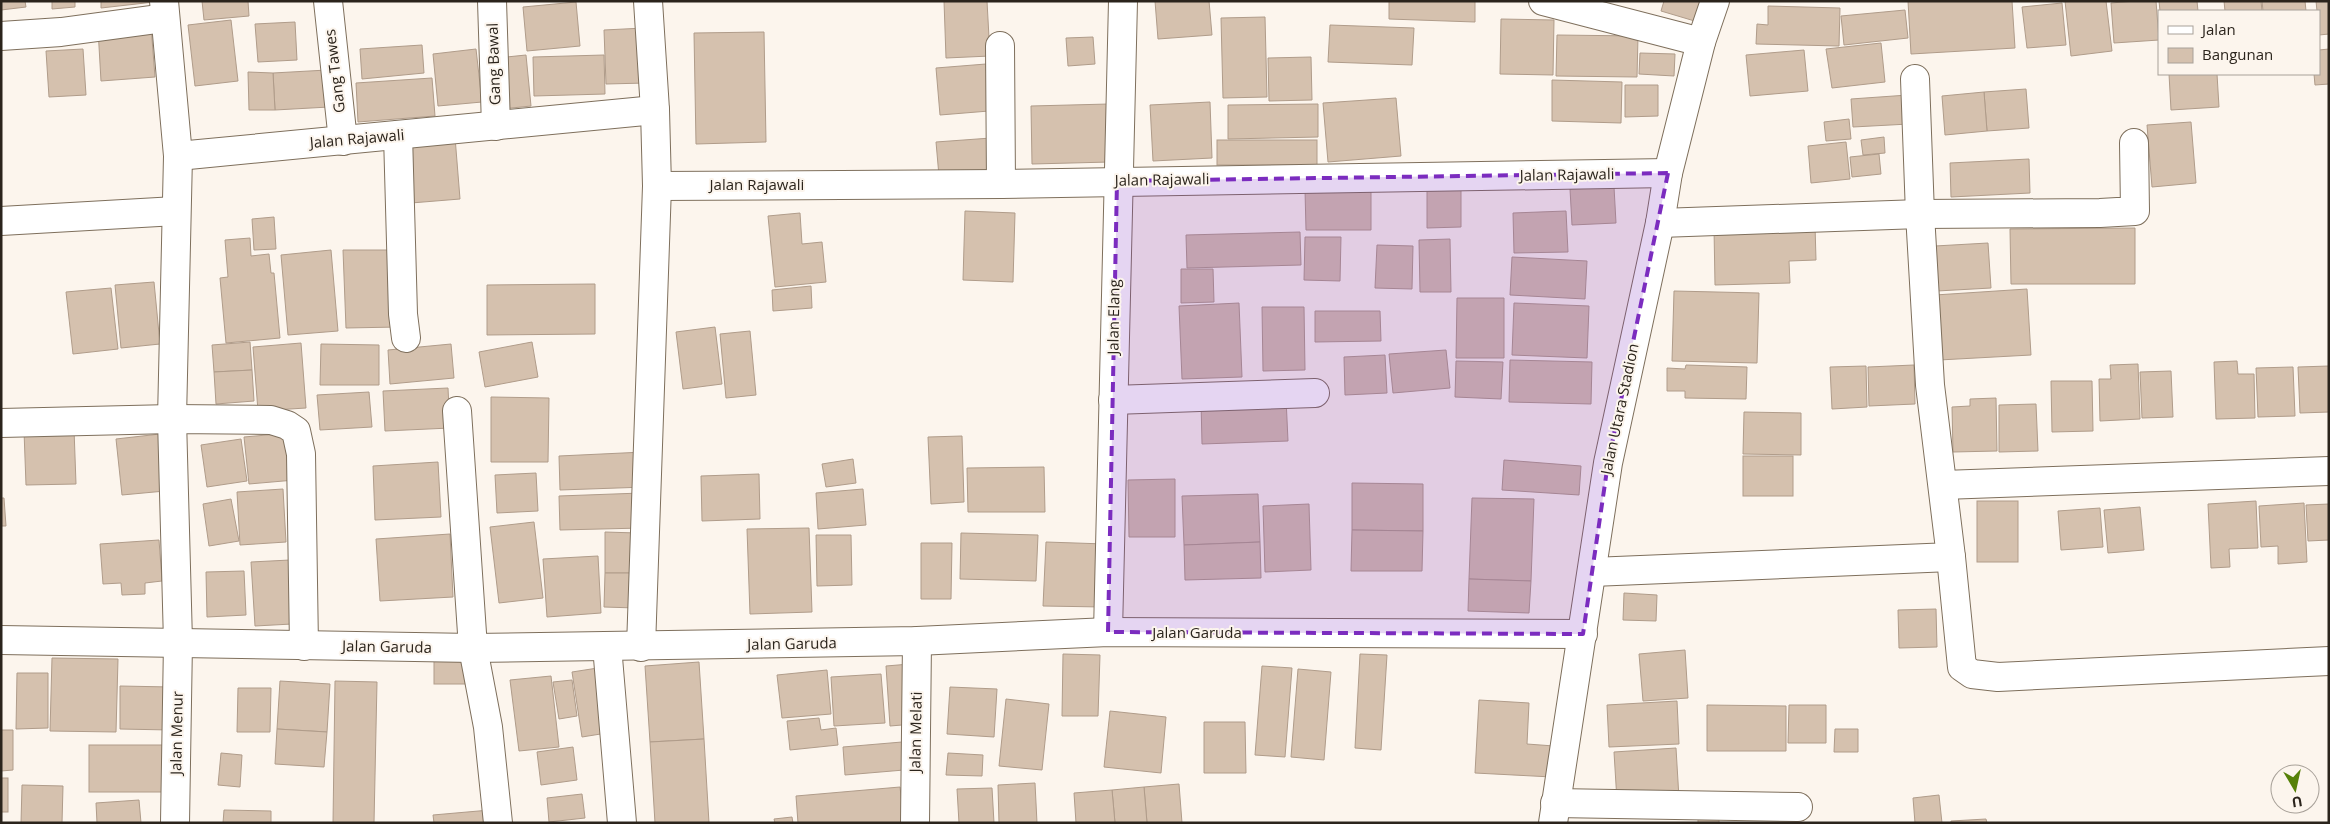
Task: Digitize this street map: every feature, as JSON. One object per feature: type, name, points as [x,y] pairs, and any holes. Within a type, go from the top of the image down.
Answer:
[{"type":"street","name":"Gang Tawes","points":[[328,1],[343,141]]},
{"type":"street","name":"Gang Bawal","points":[[492,1],[496,126]]},
{"type":"street","points":[[641,647],[657,186],[655,110],[648,1]]},
{"type":"street","name":"Jalan Elang","points":[[1108,632],[1117,181],[1123,1]]},
{"type":"street","points":[[1544,1],[1701,42]]},
{"type":"street","name":"Jalan Utara Stadion","points":[[1554,813],[1608,463],[1660,223],[1668,173],[1701,42],[1715,1]]},
{"type":"street","points":[[1,36],[62,32],[165,10]]},
{"type":"street","name":"Jalan Menur","points":[[165,10],[178,156],[172,419],[178,642],[175,823]]},
{"type":"street","points":[[1000,46],[1002,184]]},
{"type":"street","points":[[1916,79],[1920,214],[1930,385],[1943,485],[1962,667],[1972,674],[1998,677],[2329,661]]},
{"type":"street","name":"Jalan Rajawali","points":[[178,156],[655,110]]},
{"type":"street","points":[[398,135],[403,314],[406,338]]},
{"type":"street","points":[[1660,223],[1920,214],[2100,213],[2135,211],[2134,143]]},
{"type":"street","name":"Jalan Rajawali","points":[[657,186],[1002,184],[1668,173]]},
{"type":"street","points":[[1,221],[176,211]]},
{"type":"street","points":[[1113,400],[1316,393]]},
{"type":"street","points":[[457,411],[473,648],[491,744],[498,823]]},
{"type":"street","points":[[1,423],[172,419],[271,420],[287,425],[296,431],[301,454],[304,646]]},
{"type":"street","points":[[1943,485],[2329,471]]},
{"type":"street","points":[[1592,572],[1951,557]]},
{"type":"street","name":"Jalan Garuda","points":[[1,640],[473,648],[641,647],[917,641],[1108,632],[1583,634]]},
{"type":"street","name":"Jalan Melati","points":[[915,823],[917,641]]},
{"type":"street","points":[[607,646],[622,823]]},
{"type":"street","points":[[1554,813],[1798,807]]},
{"type":"highlighted area","points":[[1668,173],[1608,463],[1583,634],[1108,632],[1117,181]]},
{"type":"building","points":[[1,1],[25,1],[26,7],[1,10]]},
{"type":"building","points":[[52,1],[75,1],[75,7],[52,9]]},
{"type":"building","points":[[101,1],[154,1],[154,2],[101,8]]},
{"type":"building","points":[[202,1],[248,1],[249,16],[204,20]]},
{"type":"building","points":[[944,1],[987,1],[990,56],[946,58]]},
{"type":"building","points":[[1155,1],[1209,1],[1212,35],[1158,39]]},
{"type":"building","points":[[1389,1],[1475,1],[1475,22],[1389,19]]},
{"type":"building","points":[[1664,1],[1704,1],[1698,22],[1661,11]]},
{"type":"building","points":[[1908,1],[2012,1],[2015,48],[1911,54]]},
{"type":"building","points":[[2065,1],[2106,1],[2112,51],[2071,56]]},
{"type":"building","points":[[2156,1],[2158,40],[2114,43],[2111,3]]},
{"type":"building","points":[[2159,1],[2197,1],[2198,10],[2160,10]]},
{"type":"building","points":[[2224,1],[2261,1],[2262,10],[2225,10]]},
{"type":"building","points":[[2262,1],[2305,1],[2306,10],[2263,10]]},
{"type":"building","points":[[2316,1],[2329,1],[2329,34],[2320,35],[2320,10],[2317,10]]},
{"type":"building","points":[[576,2],[580,46],[527,51],[523,7]]},
{"type":"building","points":[[2062,3],[2066,45],[2027,48],[2022,7]]},
{"type":"building","points":[[1768,6],[1840,8],[1839,46],[1756,44],[1757,24],[1768,25]]},
{"type":"building","points":[[1905,10],[1908,38],[1844,45],[1841,16]]},
{"type":"building","points":[[1265,17],[1267,97],[1223,98],[1221,18]]},
{"type":"building","points":[[1501,19],[1554,20],[1553,75],[1500,74]]},
{"type":"building","points":[[231,20],[238,81],[195,86],[188,25]]},
{"type":"building","points":[[295,22],[297,60],[258,62],[255,24]]},
{"type":"building","points":[[1330,25],[1414,28],[1412,65],[1328,62]]},
{"type":"building","points":[[151,26],[155,77],[101,81],[98,29]]},
{"type":"building","points":[[644,28],[646,83],[606,84],[604,30]]},
{"type":"building","points":[[764,32],[766,142],[696,144],[694,33]]},
{"type":"building","points":[[1557,35],[1638,36],[1637,77],[1556,76]]},
{"type":"building","points":[[1093,37],[1095,64],[1068,66],[1066,38]]},
{"type":"building","points":[[1881,43],[1885,82],[1832,88],[1826,49]]},
{"type":"building","points":[[422,45],[424,73],[362,79],[360,49]]},
{"type":"building","points":[[83,49],[86,95],[49,97],[46,51]]},
{"type":"building","points":[[476,49],[482,102],[438,106],[433,54]]},
{"type":"building","points":[[2329,49],[2329,84],[2315,85],[2314,75],[2320,75],[2320,50]]},
{"type":"building","points":[[1804,50],[1808,91],[1750,96],[1746,55]]},
{"type":"building","points":[[1640,53],[1675,54],[1674,76],[1639,74]]},
{"type":"building","points":[[526,55],[531,106],[502,109],[497,58]]},
{"type":"building","points":[[604,55],[605,94],[534,96],[533,57]]},
{"type":"building","points":[[1311,57],[1312,100],[1269,101],[1268,58]]},
{"type":"building","points":[[986,64],[989,111],[940,115],[936,68]]},
{"type":"building","points":[[327,70],[329,107],[275,110],[273,73]]},
{"type":"building","points":[[248,72],[273,73],[275,110],[249,110]]},
{"type":"building","points":[[2169,75],[2217,75],[2219,107],[2171,110]]},
{"type":"building","points":[[432,78],[435,116],[358,122],[356,83]]},
{"type":"building","points":[[1552,80],[1622,82],[1621,123],[1552,121]]},
{"type":"building","points":[[1625,85],[1658,85],[1658,116],[1625,117]]},
{"type":"building","points":[[2026,89],[2029,128],[1987,131],[1984,92]]},
{"type":"building","points":[[1984,92],[1987,131],[1945,135],[1942,96]]},
{"type":"building","points":[[1908,95],[1909,124],[1853,127],[1851,99]]},
{"type":"building","points":[[1396,98],[1401,156],[1328,162],[1323,103]]},
{"type":"building","points":[[1210,102],[1212,158],[1153,161],[1150,105]]},
{"type":"building","points":[[1109,104],[1110,162],[1032,164],[1031,106]]},
{"type":"building","points":[[1318,104],[1318,137],[1228,139],[1228,105]]},
{"type":"building","points":[[1849,119],[1851,139],[1826,141],[1824,122]]},
{"type":"building","points":[[2191,122],[2196,183],[2152,187],[2147,125]]},
{"type":"building","points":[[455,137],[460,199],[411,203],[406,141]]},
{"type":"building","points":[[1884,137],[1885,153],[1863,155],[1861,140]]},
{"type":"building","points":[[991,138],[994,172],[939,176],[936,142]]},
{"type":"building","points":[[1217,140],[1317,140],[1317,165],[1217,165]]},
{"type":"building","points":[[1846,142],[1850,179],[1811,183],[1808,146]]},
{"type":"building","points":[[1879,154],[1881,174],[1852,177],[1850,157]]},
{"type":"building","points":[[2029,159],[2030,193],[1951,197],[1950,163]]},
{"type":"building","points":[[1614,187],[1616,223],[1572,225],[1570,189]]},
{"type":"building","points":[[1461,188],[1461,227],[1427,228],[1427,189]]},
{"type":"building","points":[[1305,190],[1371,190],[1371,230],[1306,230]]},
{"type":"building","points":[[965,211],[1015,213],[1013,282],[963,280]]},
{"type":"building","points":[[1566,211],[1568,252],[1514,253],[1513,213]]},
{"type":"building","points":[[800,213],[802,244],[822,242],[826,282],[775,287],[768,216]]},
{"type":"building","points":[[274,217],[276,249],[254,250],[252,219]]},
{"type":"building","points":[[1815,225],[1816,260],[1789,261],[1790,283],[1715,285],[1714,228]]},
{"type":"building","points":[[2135,228],[2135,284],[2011,284],[2010,229]]},
{"type":"building","points":[[1300,232],[1301,265],[1187,268],[1186,235]]},
{"type":"building","points":[[1305,237],[1341,237],[1340,281],[1304,280]]},
{"type":"building","points":[[250,238],[251,256],[269,254],[271,273],[274,273],[280,338],[226,343],[220,278],[228,277],[225,240]]},
{"type":"building","points":[[1450,239],[1451,292],[1420,292],[1419,240]]},
{"type":"building","points":[[1988,243],[1991,288],[1937,291],[1935,246]]},
{"type":"building","points":[[1377,245],[1413,246],[1412,289],[1375,288]]},
{"type":"building","points":[[331,250],[338,331],[288,335],[281,255]]},
{"type":"building","points":[[343,250],[396,250],[398,327],[346,328]]},
{"type":"building","points":[[1512,257],[1587,261],[1585,299],[1510,295]]},
{"type":"building","points":[[1181,269],[1213,269],[1214,302],[1181,303]]},
{"type":"building","points":[[154,282],[160,344],[121,348],[115,285]]},
{"type":"building","points":[[595,284],[595,334],[487,335],[487,285]]},
{"type":"building","points":[[811,286],[812,308],[773,311],[772,290]]},
{"type":"building","points":[[111,288],[118,349],[73,354],[66,292]]},
{"type":"building","points":[[2027,289],[2031,355],[1939,360],[1935,295]]},
{"type":"building","points":[[1674,291],[1759,293],[1757,363],[1672,361]]},
{"type":"building","points":[[1457,298],[1504,298],[1504,358],[1456,358]]},
{"type":"building","points":[[1239,303],[1242,377],[1182,379],[1179,306]]},
{"type":"building","points":[[1514,303],[1589,306],[1587,358],[1512,355]]},
{"type":"building","points":[[1262,307],[1304,307],[1305,370],[1263,371]]},
{"type":"building","points":[[1315,311],[1380,311],[1381,341],[1315,342]]},
{"type":"building","points":[[715,327],[722,384],[683,389],[676,332]]},
{"type":"building","points":[[750,331],[756,395],[726,398],[720,334]]},
{"type":"building","points":[[250,342],[252,370],[214,372],[212,345]]},
{"type":"building","points":[[532,342],[538,377],[485,387],[479,352]]},
{"type":"building","points":[[301,343],[306,408],[258,411],[253,347]]},
{"type":"building","points":[[321,344],[379,345],[379,385],[320,385]]},
{"type":"building","points":[[451,344],[454,378],[390,384],[388,350]]},
{"type":"building","points":[[1446,350],[1450,388],[1393,393],[1389,354]]},
{"type":"building","points":[[1385,355],[1387,393],[1345,395],[1344,357]]},
{"type":"building","points":[[1510,360],[1592,362],[1591,404],[1509,402]]},
{"type":"building","points":[[1456,361],[1503,362],[1501,399],[1455,397]]},
{"type":"building","points":[[2237,361],[2238,374],[2254,374],[2255,418],[2216,419],[2214,362]]},
{"type":"building","points":[[2138,364],[2140,419],[2100,421],[2099,379],[2111,379],[2110,365]]},
{"type":"building","points":[[1686,365],[1747,367],[1746,399],[1685,398],[1685,391],[1667,391],[1667,368],[1685,369]]},
{"type":"building","points":[[1914,365],[1915,404],[1869,406],[1868,367]]},
{"type":"building","points":[[1866,366],[1867,407],[1832,409],[1830,367]]},
{"type":"building","points":[[2329,366],[2329,412],[2300,413],[2298,367]]},
{"type":"building","points":[[2293,367],[2295,416],[2258,417],[2256,368]]},
{"type":"building","points":[[252,370],[254,401],[216,404],[214,372]]},
{"type":"building","points":[[2171,371],[2173,417],[2142,418],[2140,372]]},
{"type":"building","points":[[2051,381],[2092,381],[2093,431],[2052,432]]},
{"type":"building","points":[[448,388],[450,428],[385,431],[383,391]]},
{"type":"building","points":[[369,392],[372,427],[320,430],[317,395]]},
{"type":"building","points":[[491,397],[549,398],[548,462],[491,462]]},
{"type":"building","points":[[1286,398],[1288,441],[1202,444],[1201,401]]},
{"type":"building","points":[[1996,398],[1997,451],[1953,452],[1952,407],[1970,406],[1970,399]]},
{"type":"building","points":[[2036,404],[2038,451],[1999,452],[1999,405]]},
{"type":"building","points":[[1744,412],[1801,413],[1801,455],[1743,454]]},
{"type":"building","points":[[74,429],[76,484],[26,485],[24,431]]},
{"type":"building","points":[[290,433],[295,480],[249,484],[244,437]]},
{"type":"building","points":[[160,434],[165,491],[122,495],[116,439]]},
{"type":"building","points":[[962,436],[964,502],[931,504],[928,437]]},
{"type":"building","points":[[241,439],[247,481],[207,487],[201,445]]},
{"type":"building","points":[[644,452],[646,487],[560,490],[559,456]]},
{"type":"building","points":[[1743,456],[1793,456],[1793,496],[1743,496]]},
{"type":"building","points":[[853,459],[856,483],[826,487],[822,464]]},
{"type":"building","points":[[1504,460],[1581,466],[1579,495],[1502,490]]},
{"type":"building","points":[[438,462],[441,517],[375,520],[373,466]]},
{"type":"building","points":[[1044,467],[1045,512],[968,512],[967,468]]},
{"type":"building","points":[[536,473],[538,511],[497,513],[495,475]]},
{"type":"building","points":[[759,474],[760,519],[702,521],[701,476]]},
{"type":"building","points":[[1175,479],[1175,537],[1129,537],[1128,480]]},
{"type":"building","points":[[1352,483],[1423,484],[1423,531],[1352,530]]},
{"type":"building","points":[[283,489],[286,542],[240,545],[237,492]]},
{"type":"building","points":[[863,489],[866,525],[818,529],[816,493]]},
{"type":"building","points":[[641,493],[642,528],[560,530],[559,496]]},
{"type":"building","points":[[1258,494],[1260,542],[1184,545],[1182,496]]},
{"type":"building","points":[[1,498],[4,498],[6,526],[1,526]]},
{"type":"building","points":[[1472,498],[1534,499],[1531,581],[1469,579]]},
{"type":"building","points":[[231,499],[239,541],[209,546],[203,504]]},
{"type":"building","points":[[1977,501],[2018,501],[2018,562],[1977,562]]},
{"type":"building","points":[[2256,501],[2258,548],[2229,549],[2230,567],[2211,568],[2208,504]]},
{"type":"building","points":[[2304,503],[2307,562],[2278,564],[2278,546],[2261,547],[2259,506]]},
{"type":"building","points":[[1309,504],[1311,570],[1265,572],[1263,506]]},
{"type":"building","points":[[2329,504],[2329,540],[2308,541],[2306,505]]},
{"type":"building","points":[[2140,507],[2144,550],[2108,553],[2104,510]]},
{"type":"building","points":[[2100,508],[2103,547],[2061,550],[2058,511]]},
{"type":"building","points":[[534,522],[543,598],[499,603],[490,527]]},
{"type":"building","points":[[809,528],[812,612],[750,614],[747,529]]},
{"type":"building","points":[[1352,530],[1423,531],[1422,571],[1351,571]]},
{"type":"building","points":[[605,532],[637,533],[637,573],[605,573]]},
{"type":"building","points":[[961,533],[1038,535],[1036,581],[960,579]]},
{"type":"building","points":[[450,534],[453,597],[380,601],[376,539]]},
{"type":"building","points":[[816,535],[851,535],[852,585],[817,586]]},
{"type":"building","points":[[159,540],[162,581],[145,583],[145,594],[122,595],[121,583],[103,584],[100,544]]},
{"type":"building","points":[[1046,542],[1105,544],[1103,607],[1043,606]]},
{"type":"building","points":[[1260,542],[1261,578],[1185,580],[1184,545]]},
{"type":"building","points":[[921,543],[952,543],[951,599],[921,599]]},
{"type":"building","points":[[598,556],[601,613],[547,617],[543,559]]},
{"type":"building","points":[[290,560],[292,624],[255,626],[251,562]]},
{"type":"building","points":[[244,571],[246,615],[207,617],[206,572]]},
{"type":"building","points":[[605,573],[637,573],[636,608],[604,607]]},
{"type":"building","points":[[1469,579],[1531,581],[1529,613],[1468,611]]},
{"type":"building","points":[[1624,593],[1657,595],[1656,621],[1623,620]]},
{"type":"building","points":[[1936,609],[1937,647],[1899,648],[1898,610]]},
{"type":"building","points":[[1685,650],[1688,698],[1643,701],[1639,654]]},
{"type":"building","points":[[1063,654],[1100,655],[1098,716],[1062,716]]},
{"type":"building","points":[[1360,654],[1387,655],[1381,750],[1355,748]]},
{"type":"building","points":[[52,658],[118,659],[116,732],[50,731]]},
{"type":"building","points":[[434,660],[471,660],[471,684],[434,684]]},
{"type":"building","points":[[699,662],[704,739],[650,742],[645,666]]},
{"type":"building","points":[[910,664],[914,724],[890,726],[886,666]]},
{"type":"building","points":[[1262,666],[1292,668],[1285,757],[1255,755]]},
{"type":"building","points":[[604,667],[613,732],[582,737],[572,672]]},
{"type":"building","points":[[1298,669],[1331,672],[1324,760],[1291,757]]},
{"type":"building","points":[[827,670],[831,714],[782,718],[777,675]]},
{"type":"building","points":[[17,673],[48,673],[48,728],[16,729]]},
{"type":"building","points":[[881,674],[885,723],[834,726],[831,677]]},
{"type":"building","points":[[551,676],[559,747],[519,751],[510,680]]},
{"type":"building","points":[[572,680],[577,716],[559,719],[553,682]]},
{"type":"building","points":[[280,681],[330,684],[327,732],[277,729]]},
{"type":"building","points":[[335,681],[377,682],[374,823],[333,823]]},
{"type":"building","points":[[120,686],[171,687],[170,730],[120,729]]},
{"type":"building","points":[[950,687],[997,689],[994,737],[947,734]]},
{"type":"building","points":[[238,688],[271,688],[270,732],[237,732]]},
{"type":"building","points":[[1006,699],[1049,704],[1042,770],[999,766]]},
{"type":"building","points":[[1479,700],[1529,703],[1527,744],[1554,746],[1552,777],[1475,773]]},
{"type":"building","points":[[1677,701],[1679,744],[1609,747],[1607,705]]},
{"type":"building","points":[[1707,705],[1786,706],[1786,751],[1707,751]]},
{"type":"building","points":[[1789,705],[1826,705],[1826,743],[1788,743]]},
{"type":"building","points":[[1110,711],[1166,717],[1161,773],[1104,767]]},
{"type":"building","points":[[819,718],[821,730],[836,728],[838,745],[790,750],[787,721]]},
{"type":"building","points":[[1204,722],[1245,722],[1246,773],[1204,773]]},
{"type":"building","points":[[277,729],[327,732],[324,767],[275,764]]},
{"type":"building","points":[[1835,729],[1858,729],[1858,752],[1834,752]]},
{"type":"building","points":[[1,730],[13,730],[13,770],[1,771]]},
{"type":"building","points":[[704,739],[709,823],[655,823],[650,742]]},
{"type":"building","points":[[902,742],[904,770],[845,775],[843,747]]},
{"type":"building","points":[[89,745],[171,745],[171,792],[89,792]]},
{"type":"building","points":[[573,747],[577,780],[541,785],[537,752]]},
{"type":"building","points":[[1676,748],[1679,798],[1617,801],[1614,752]]},
{"type":"building","points":[[221,753],[242,755],[240,787],[218,785]]},
{"type":"building","points":[[948,753],[983,755],[982,776],[946,775]]},
{"type":"building","points":[[1,778],[8,778],[8,812],[1,812]]},
{"type":"building","points":[[1035,783],[1037,823],[999,823],[998,785]]},
{"type":"building","points":[[1179,784],[1182,823],[1147,823],[1144,787]]},
{"type":"building","points":[[22,785],[63,786],[62,823],[21,823]]},
{"type":"building","points":[[900,787],[904,823],[798,823],[796,796]]},
{"type":"building","points":[[1144,787],[1147,823],[1115,823],[1112,790]]},
{"type":"building","points":[[992,788],[994,823],[959,823],[957,789]]},
{"type":"building","points":[[1112,790],[1115,823],[1076,823],[1074,793]]},
{"type":"building","points":[[582,794],[585,818],[549,822],[547,798]]},
{"type":"building","points":[[1939,795],[1942,823],[1915,823],[1913,798]]},
{"type":"building","points":[[139,800],[141,823],[97,823],[96,803]]},
{"type":"building","points":[[224,810],[271,811],[271,823],[223,823]]},
{"type":"building","points":[[490,810],[491,823],[434,823],[433,815]]},
{"type":"building","points":[[1719,816],[1719,823],[1698,823],[1698,817]]},
{"type":"building","points":[[792,817],[793,823],[775,823],[774,819]]},
{"type":"building","points":[[1986,819],[1987,823],[1951,823],[1951,821]]}]
